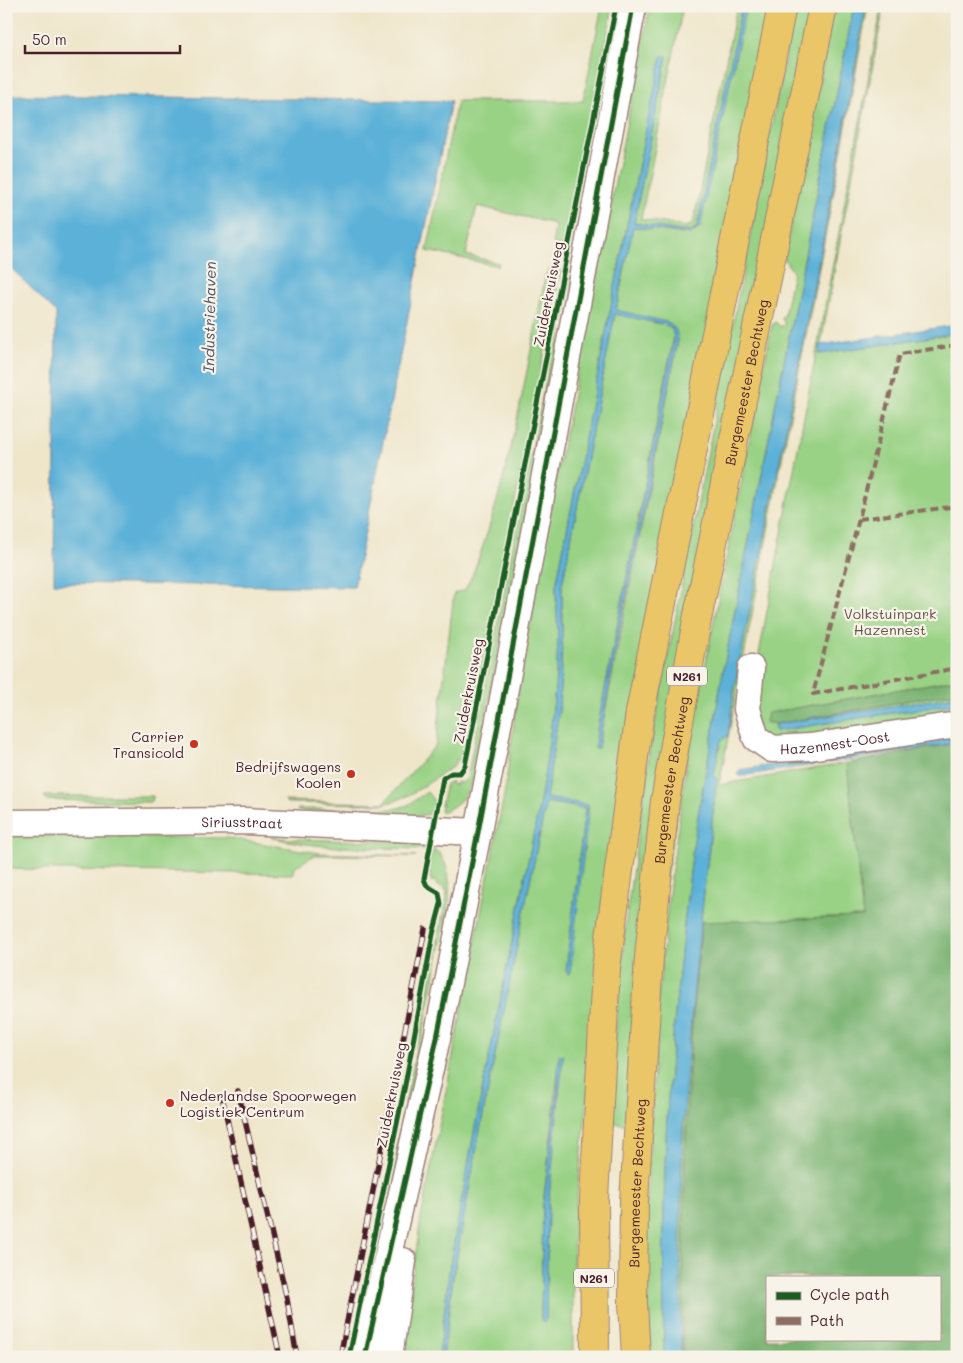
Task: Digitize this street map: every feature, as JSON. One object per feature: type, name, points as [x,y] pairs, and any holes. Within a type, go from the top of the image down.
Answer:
[{"type":"main road","name":"N261","points":[[595,1357],[594,1199],[606,968],[639,722],[782,6]]},
{"type":"main road","name":"Burgemeester Bechtweg","points":[[636,1357],[633,1303],[634,1201],[649,957],[665,801],[697,620],[823,6]]},
{"type":"street","points":[[366,1357],[437,1038],[478,832],[633,6]]},
{"type":"street","name":"Hazennest-Oost","points":[[751,668],[748,709],[756,738],[772,749],[810,747],[957,725]]},
{"type":"street","name":"Siriusstraat","points":[[6,823],[244,821],[478,832]]},
{"type":"street","points":[[389,1357],[437,1038]]},
{"type":"green space","points":[[602,6],[613,6],[565,247],[555,245],[553,242],[555,224],[477,206],[466,255],[499,263],[498,266],[427,251],[457,101],[583,101]]},
{"type":"green space","points":[[650,6],[673,6],[675,9],[677,6],[683,6],[641,219],[686,227],[691,225],[694,220],[737,6],[742,6],[700,215],[695,228],[684,231],[634,223],[667,57],[645,134],[556,586],[558,633],[556,681],[540,802],[475,1127],[450,1265],[439,1357],[401,1357],[420,1224],[505,790],[522,664],[560,460]]},
{"type":"green space","points":[[746,6],[772,6],[589,1088],[575,1214],[573,1357],[443,1357],[453,1277],[480,1129],[546,802],[585,809],[566,971],[568,974],[588,806],[546,798],[559,710],[562,585],[615,313],[666,325],[672,328],[674,335],[595,748],[598,748],[678,341],[677,335],[670,323],[616,311],[633,226],[682,234],[696,231]],"holes":[[[560,1055],[563,1056],[548,1206],[544,1323],[541,1320],[543,1205]]]},
{"type":"green space","points":[[795,6],[811,6],[625,1124],[610,1123],[615,1038],[626,919],[649,754]]},
{"type":"green space","points":[[834,6],[854,6],[721,682],[693,847],[668,1099],[664,1228],[664,1357],[649,1357],[645,1286],[645,1231],[658,998],[670,884],[689,748],[772,325],[776,322],[780,327],[785,324],[782,318],[793,272],[784,259]]},
{"type":"green space","points":[[866,6],[868,6],[838,170],[719,785],[847,763],[863,917],[702,922],[688,1085],[683,1248],[683,1357],[681,1357],[680,1245],[683,1133],[693,1002],[701,916],[717,780],[714,774],[721,740],[728,735],[734,692],[837,168]]},
{"type":"green space","name":"Volkstuinpark Hazennest","points":[[882,6],[884,6],[819,354],[957,333],[957,679],[769,713],[766,722],[775,724],[957,692],[957,696],[774,725],[776,731],[957,703],[957,718],[765,743],[747,717]]},
{"type":"green space","points":[[551,268],[561,270],[463,762],[456,759],[455,765],[421,788],[384,804],[287,803],[285,801],[384,803],[436,745],[454,593],[465,590],[472,576],[497,502],[507,465],[546,274]]},
{"type":"green space","points":[[566,278],[572,279],[473,779],[461,800],[441,812],[446,784],[452,781],[451,784],[456,785],[456,782],[462,783],[467,779]]},
{"type":"green space","points":[[957,679],[957,692],[775,724],[766,722],[768,713]]},
{"type":"green space","points":[[957,743],[957,1357],[683,1357],[683,1248],[688,1085],[702,922],[863,917],[847,763]]},
{"type":"green space","points":[[427,792],[435,802],[432,814],[415,816],[297,811],[298,809],[395,809],[408,805]]},
{"type":"green space","points":[[44,796],[153,796],[153,799],[150,802],[47,800]]},
{"type":"green space","points":[[6,835],[228,838],[319,853],[416,856],[315,855],[294,867],[293,874],[6,869]]},
{"type":"green space","points":[[272,836],[289,839],[414,842],[427,845],[426,849],[336,847],[271,838]]},
{"type":"green space","points":[[434,849],[443,860],[448,873],[449,902],[359,1357],[355,1357],[447,893],[444,887],[436,885],[437,882],[432,882],[430,878],[429,865]]},
{"type":"water","points":[[742,6],[746,6],[700,227],[690,234],[633,227],[616,310],[670,323],[676,330],[678,340],[616,648],[598,748],[595,748],[597,730],[674,339],[672,328],[666,325],[615,314],[562,585],[559,710],[546,798],[588,805],[570,973],[566,971],[585,809],[546,802],[480,1129],[453,1277],[443,1357],[439,1357],[450,1265],[475,1127],[540,802],[556,681],[558,633],[556,586],[662,56],[667,56],[634,223],[688,232],[694,230],[697,226]]},
{"type":"water","points":[[854,6],[866,6],[837,168],[746,629],[728,736],[721,740],[714,774],[717,780],[701,916],[683,1133],[680,1245],[681,1357],[664,1357],[664,1228],[668,1099],[693,847],[721,682]]},
{"type":"water","name":"Industriehaven","points":[[6,95],[451,101],[354,587],[54,583],[56,313],[6,263]]},
{"type":"water","points":[[957,325],[957,333],[819,354],[820,345]]},
{"type":"water","points":[[957,696],[957,703],[776,731],[774,729],[776,724]]},
{"type":"water","points":[[957,736],[957,743],[740,776],[737,774],[740,770]]},
{"type":"water","points":[[559,1055],[563,1055],[548,1206],[546,1320],[543,1323],[541,1320],[543,1205],[557,1095]]},
{"type":"railway","points":[[340,1357],[425,929]]},
{"type":"railway","points":[[238,1091],[287,1299],[297,1357]]},
{"type":"railway","points":[[223,1101],[280,1357]]},
{"type":"marked path","points":[[957,345],[900,354],[813,694],[957,668]]},
{"type":"marked path","points":[[859,519],[957,506]]},
{"type":"cycle path","name":"Zuiderkruisweg","points":[[349,1357],[405,1085],[433,934],[441,904],[439,893],[427,886],[424,879],[443,778],[451,773],[460,773],[465,766],[616,6]]},
{"type":"cycle path","points":[[365,1357],[437,1038],[478,832],[633,6]]},
{"type":"place","name":"Carrier Transicold","points":[[194,744]]},
{"type":"place","name":"Bedrijfswagens Koolen","points":[[351,774]]},
{"type":"place","name":"Nederlandse Spoorwegen Logistiek Centrum","points":[[170,1103]]}]
